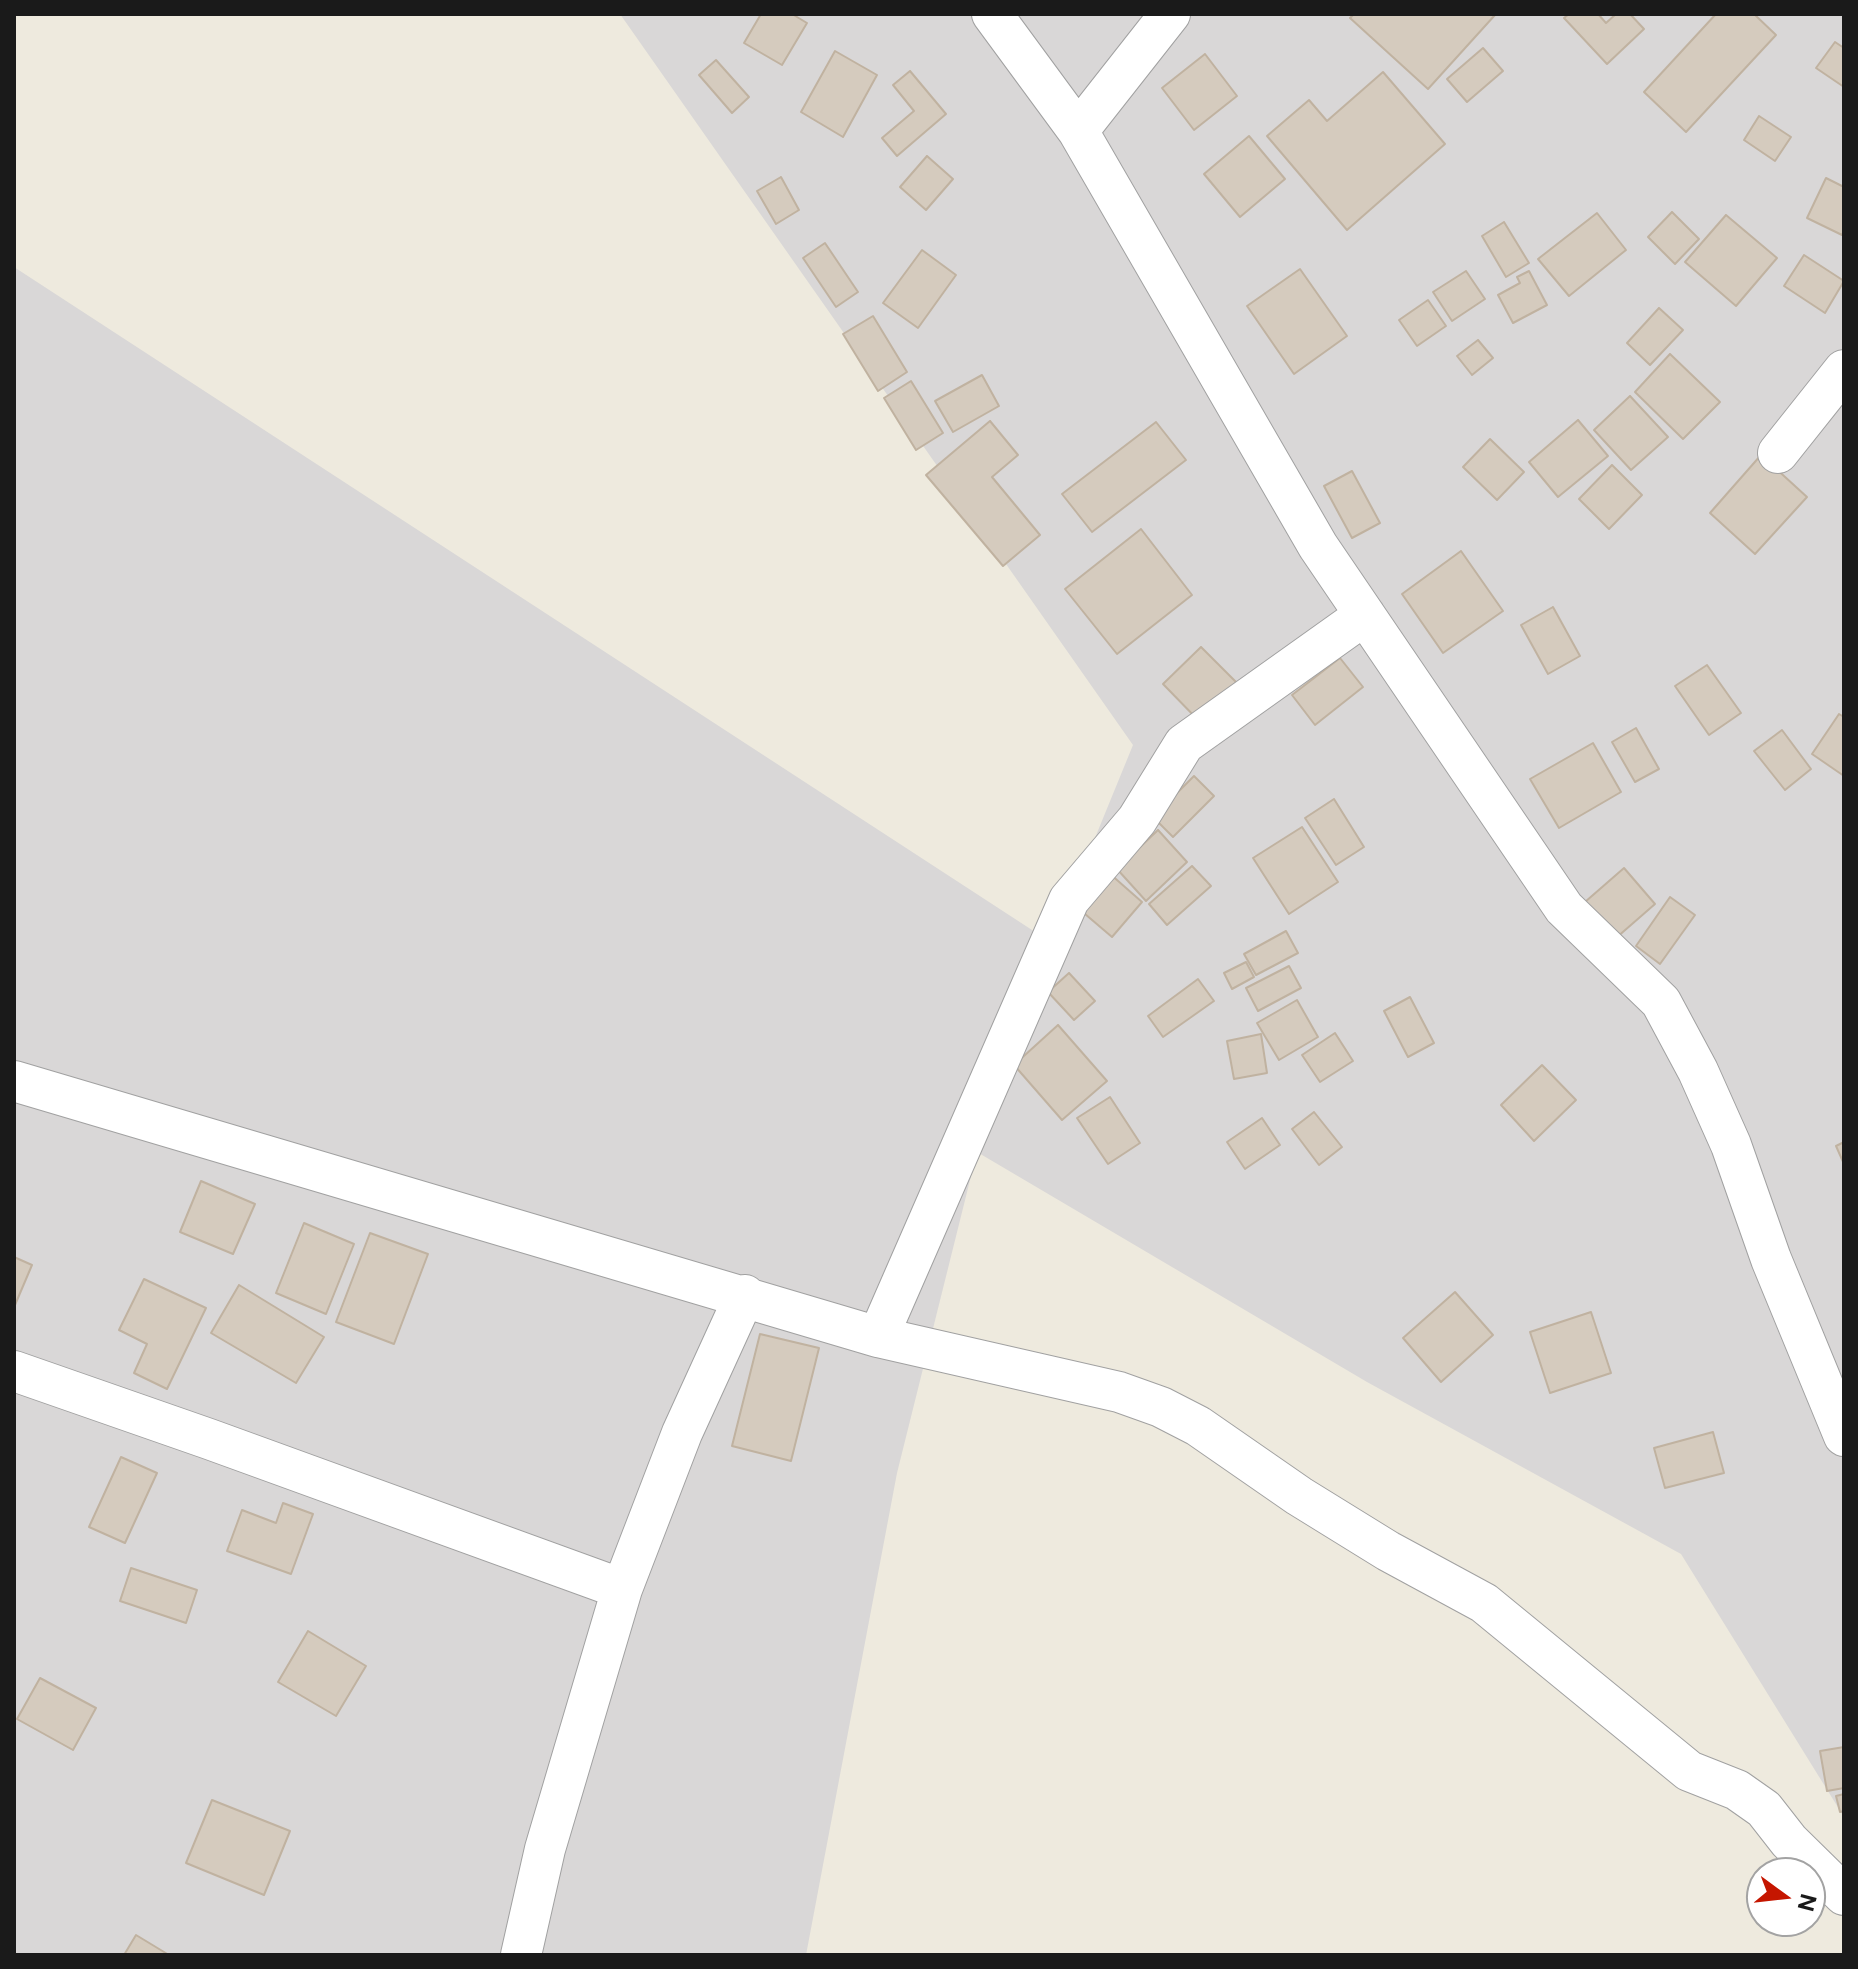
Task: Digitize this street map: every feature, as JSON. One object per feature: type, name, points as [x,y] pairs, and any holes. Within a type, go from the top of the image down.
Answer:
[{"type":"street","points":[[992,14],[1078,131],[1310,533],[1365,615],[1564,908],[1661,1002],[1698,1071],[1731,1145],[1771,1259],[1844,1436]]},
{"type":"street","points":[[1078,131],[1170,14]]},
{"type":"street","points":[[1778,453],[1844,370]]},
{"type":"street","points":[[878,1337],[1069,900],[1137,820],[1184,744],[1365,615]]},
{"type":"street","points":[[14,1081],[745,1295],[878,1337],[1119,1392],[1161,1407],[1198,1426],[1299,1496],[1388,1551],[1484,1603],[1689,1771],[1737,1790],[1764,1809],[1789,1841],[1844,1895]]},
{"type":"street","points":[[521,1955],[545,1849],[622,1589],[682,1433],[745,1295]]},
{"type":"street","points":[[14,1371],[622,1589]]},
{"type":"shaded area","points":[[620,14],[1844,14],[1844,1817],[1681,1554],[1367,1382],[977,1152],[897,1473],[806,1955],[14,1955],[14,267],[1052,943],[1133,745]]},
{"type":"building","points":[[761,14],[792,14],[807,23],[782,65],[744,43]]},
{"type":"building","points":[[1354,14],[1495,15],[1428,89],[1350,18]]},
{"type":"building","points":[[1569,14],[1598,14],[1606,23],[1616,14],[1630,14],[1644,29],[1607,64],[1564,18]]},
{"type":"building","points":[[1716,14],[1754,14],[1776,35],[1686,132],[1644,92]]},
{"type":"building","points":[[1835,42],[1844,48],[1844,87],[1816,68]]},
{"type":"building","points":[[1483,48],[1503,71],[1467,102],[1447,79]]},
{"type":"building","points":[[835,51],[877,75],[843,137],[801,112]]},
{"type":"building","points":[[1205,54],[1237,96],[1194,130],[1162,88]]},
{"type":"building","points":[[716,60],[749,97],[732,113],[699,75]]},
{"type":"building","points":[[910,71],[946,114],[897,156],[882,138],[914,111],[893,85]]},
{"type":"building","points":[[1383,72],[1445,144],[1347,230],[1267,136],[1309,100],[1327,121]]},
{"type":"building","points":[[1759,116],[1791,137],[1775,161],[1744,140]]},
{"type":"building","points":[[1249,136],[1285,179],[1240,217],[1204,174]]},
{"type":"building","points":[[927,156],[953,179],[926,210],[900,187]]},
{"type":"building","points":[[781,177],[799,210],[776,224],[757,191]]},
{"type":"building","points":[[1826,178],[1844,187],[1842,235],[1807,218]]},
{"type":"building","points":[[1672,212],[1699,239],[1675,264],[1648,237]]},
{"type":"building","points":[[1597,213],[1626,250],[1569,296],[1538,259]]},
{"type":"building","points":[[1726,215],[1777,258],[1736,306],[1685,262]]},
{"type":"building","points":[[1504,222],[1529,263],[1506,277],[1482,236]]},
{"type":"building","points":[[825,243],[858,292],[836,307],[803,258]]},
{"type":"building","points":[[922,250],[956,275],[918,328],[883,303]]},
{"type":"building","points":[[1804,255],[1844,281],[1825,313],[1784,286]]},
{"type":"building","points":[[1300,269],[1347,336],[1294,374],[1247,306]]},
{"type":"building","points":[[1466,271],[1485,299],[1452,321],[1433,292]]},
{"type":"building","points":[[1529,271],[1547,305],[1513,323],[1498,295],[1520,283],[1517,277]]},
{"type":"building","points":[[1428,300],[1446,326],[1417,346],[1399,320]]},
{"type":"building","points":[[1659,308],[1683,330],[1650,365],[1627,343]]},
{"type":"building","points":[[873,316],[907,372],[878,391],[843,334]]},
{"type":"building","points":[[1478,340],[1493,358],[1472,375],[1457,356]]},
{"type":"building","points":[[1670,354],[1720,402],[1683,439],[1635,392]]},
{"type":"building","points":[[982,375],[999,406],[953,432],[935,401]]},
{"type":"building","points":[[911,381],[943,433],[916,450],[884,398]]},
{"type":"building","points":[[1630,396],[1668,437],[1631,470],[1594,430]]},
{"type":"building","points":[[1578,420],[1608,456],[1558,497],[1529,462]]},
{"type":"building","points":[[990,421],[1018,455],[992,477],[1040,535],[1003,566],[926,475]]},
{"type":"building","points":[[1156,422],[1186,460],[1092,532],[1062,494]]},
{"type":"building","points":[[1490,439],[1524,472],[1497,500],[1463,467]]},
{"type":"building","points":[[1761,455],[1807,497],[1755,554],[1710,513]]},
{"type":"building","points":[[1612,465],[1642,495],[1609,529],[1579,499]]},
{"type":"building","points":[[1352,471],[1380,523],[1352,538],[1324,486]]},
{"type":"building","points":[[1141,529],[1192,595],[1117,654],[1065,589]]},
{"type":"building","points":[[1461,551],[1503,611],[1443,653],[1402,594]]},
{"type":"building","points":[[1553,607],[1580,656],[1548,674],[1521,625]]},
{"type":"building","points":[[1201,647],[1238,684],[1200,722],[1163,684]]},
{"type":"building","points":[[1340,658],[1363,687],[1315,725],[1292,695]]},
{"type":"building","points":[[1707,665],[1741,713],[1709,735],[1675,686]]},
{"type":"building","points":[[1839,714],[1844,717],[1844,776],[1812,754]]},
{"type":"building","points":[[1636,728],[1659,769],[1635,782],[1612,742]]},
{"type":"building","points":[[1782,730],[1811,769],[1785,790],[1754,751]]},
{"type":"building","points":[[1593,743],[1621,792],[1559,828],[1530,779]]},
{"type":"building","points":[[1194,776],[1214,796],[1173,837],[1153,817]]},
{"type":"building","points":[[1334,799],[1364,847],[1336,865],[1305,818]]},
{"type":"building","points":[[1302,827],[1338,882],[1289,914],[1253,858]]},
{"type":"building","points":[[1158,830],[1187,862],[1146,901],[1117,869]]},
{"type":"building","points":[[1192,866],[1211,886],[1167,925],[1149,904]]},
{"type":"building","points":[[1624,868],[1655,904],[1616,938],[1585,902]]},
{"type":"building","points":[[1109,873],[1142,902],[1112,937],[1078,908]]},
{"type":"building","points":[[1670,897],[1695,915],[1660,964],[1636,946]]},
{"type":"building","points":[[1286,931],[1298,953],[1256,975],[1244,954]]},
{"type":"building","points":[[1246,962],[1254,977],[1232,989],[1224,973]]},
{"type":"building","points":[[1289,966],[1301,988],[1258,1011],[1246,988]]},
{"type":"building","points":[[1069,973],[1095,1001],[1074,1020],[1048,992]]},
{"type":"building","points":[[1198,979],[1214,1001],[1163,1037],[1148,1016]]},
{"type":"building","points":[[1410,997],[1434,1043],[1408,1057],[1384,1011]]},
{"type":"building","points":[[1297,1000],[1318,1037],[1279,1060],[1257,1023]]},
{"type":"building","points":[[1058,1025],[1107,1081],[1062,1120],[1014,1065]]},
{"type":"building","points":[[1335,1033],[1353,1061],[1320,1082],[1302,1055]]},
{"type":"building","points":[[1261,1034],[1267,1073],[1234,1079],[1227,1041]]},
{"type":"building","points":[[1542,1065],[1576,1100],[1534,1141],[1501,1105]]},
{"type":"building","points":[[1110,1097],[1140,1143],[1108,1164],[1077,1118]]},
{"type":"building","points":[[1314,1112],[1342,1147],[1319,1165],[1292,1129]]},
{"type":"building","points":[[1262,1118],[1280,1145],[1245,1169],[1227,1142]]},
{"type":"building","points":[[1844,1142],[1844,1164],[1836,1146]]},
{"type":"building","points":[[201,1181],[255,1204],[233,1254],[180,1232]]},
{"type":"building","points":[[304,1223],[354,1244],[326,1314],[276,1293]]},
{"type":"building","points":[[370,1233],[428,1254],[394,1344],[336,1322]]},
{"type":"building","points":[[14,1257],[32,1265],[15,1305],[14,1305]]},
{"type":"building","points":[[144,1279],[206,1308],[167,1389],[134,1373],[147,1344],[119,1330]]},
{"type":"building","points":[[239,1285],[324,1337],[296,1383],[211,1333]]},
{"type":"building","points":[[1455,1292],[1493,1335],[1441,1382],[1403,1338]]},
{"type":"building","points":[[1591,1312],[1611,1373],[1550,1393],[1530,1332]]},
{"type":"building","points":[[760,1334],[819,1348],[791,1461],[732,1446]]},
{"type":"building","points":[[1713,1432],[1724,1473],[1665,1488],[1654,1448]]},
{"type":"building","points":[[121,1457],[157,1473],[125,1543],[89,1527]]},
{"type":"building","points":[[283,1503],[313,1514],[291,1574],[227,1551],[242,1510],[276,1523]]},
{"type":"building","points":[[131,1568],[197,1590],[186,1623],[120,1601]]},
{"type":"building","points":[[308,1631],[366,1666],[336,1716],[278,1682]]},
{"type":"building","points":[[40,1678],[96,1708],[73,1750],[17,1719]]},
{"type":"building","points":[[1844,1747],[1844,1788],[1827,1791],[1820,1751]]},
{"type":"building","points":[[1844,1794],[1844,1811],[1840,1812],[1836,1796]]},
{"type":"building","points":[[212,1800],[290,1831],[264,1895],[186,1863]]},
{"type":"building","points":[[136,1935],[169,1955],[124,1955]]}]
